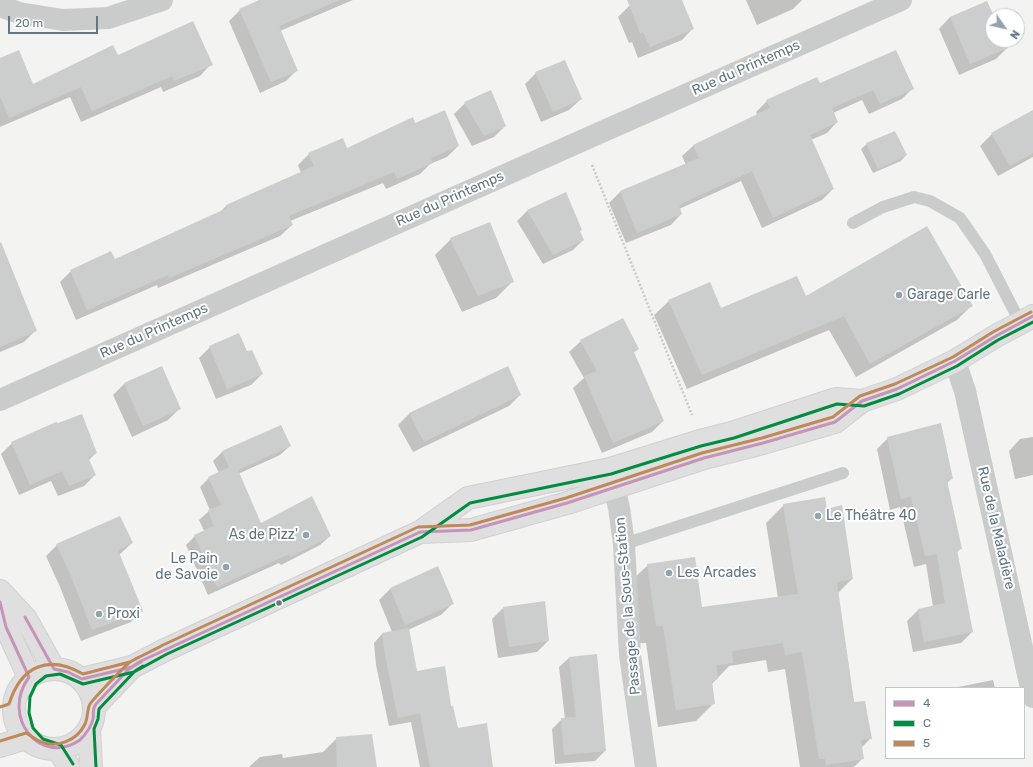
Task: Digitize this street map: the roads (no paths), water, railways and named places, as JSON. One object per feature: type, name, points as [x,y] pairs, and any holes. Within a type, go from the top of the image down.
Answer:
[{"type":"main road","points":[[82,680],[132,667],[165,650],[420,532],[468,498],[613,478],[704,458],[835,422],[862,401],[897,389],[955,361],[1027,319]]},
{"type":"main road","points":[[420,532],[471,530],[566,503],[613,478],[700,441],[732,433],[836,399],[862,401]]},
{"type":"main road","points":[[0,591],[26,619],[54,669]]},
{"type":"main road","points":[[0,602],[6,627],[29,677]]},
{"type":"main road","points":[[91,767],[92,717],[93,697],[88,687],[82,680],[64,670],[54,669],[41,671],[29,677],[21,686],[7,710],[15,719],[19,729],[26,738],[35,745],[63,758],[71,746],[82,738],[92,717],[132,667]]},
{"type":"main road","points":[[0,746],[26,738]]},
{"type":"street","points":[[0,6],[19,13],[63,20],[108,18],[162,0]]},
{"type":"street","name":"Rue du Printemps","points":[[0,400],[582,140],[901,0]]},
{"type":"street","name":"Rue de la Maladière","points":[[955,361],[965,391],[1033,697]]},
{"type":"street","name":"Passage de la Sous-Station","points":[[613,478],[624,544],[630,655],[646,767]]},
{"type":"lane","points":[[853,223],[883,207],[914,197],[930,201],[960,218],[1027,319]]},
{"type":"lane","points":[[624,544],[843,473]]},
{"type":"place","name":"Garage Carle","points":[[899,295]]},
{"type":"place","name":"Le Théâtre 40","points":[[818,516]]},
{"type":"place","name":"As de Pizz'","points":[[306,535]]},
{"type":"place","name":"Le Pain de Savoie","points":[[226,567]]},
{"type":"place","name":"Les Arcades","points":[[669,573]]},
{"type":"place","name":"Proxi","points":[[99,614]]}]
